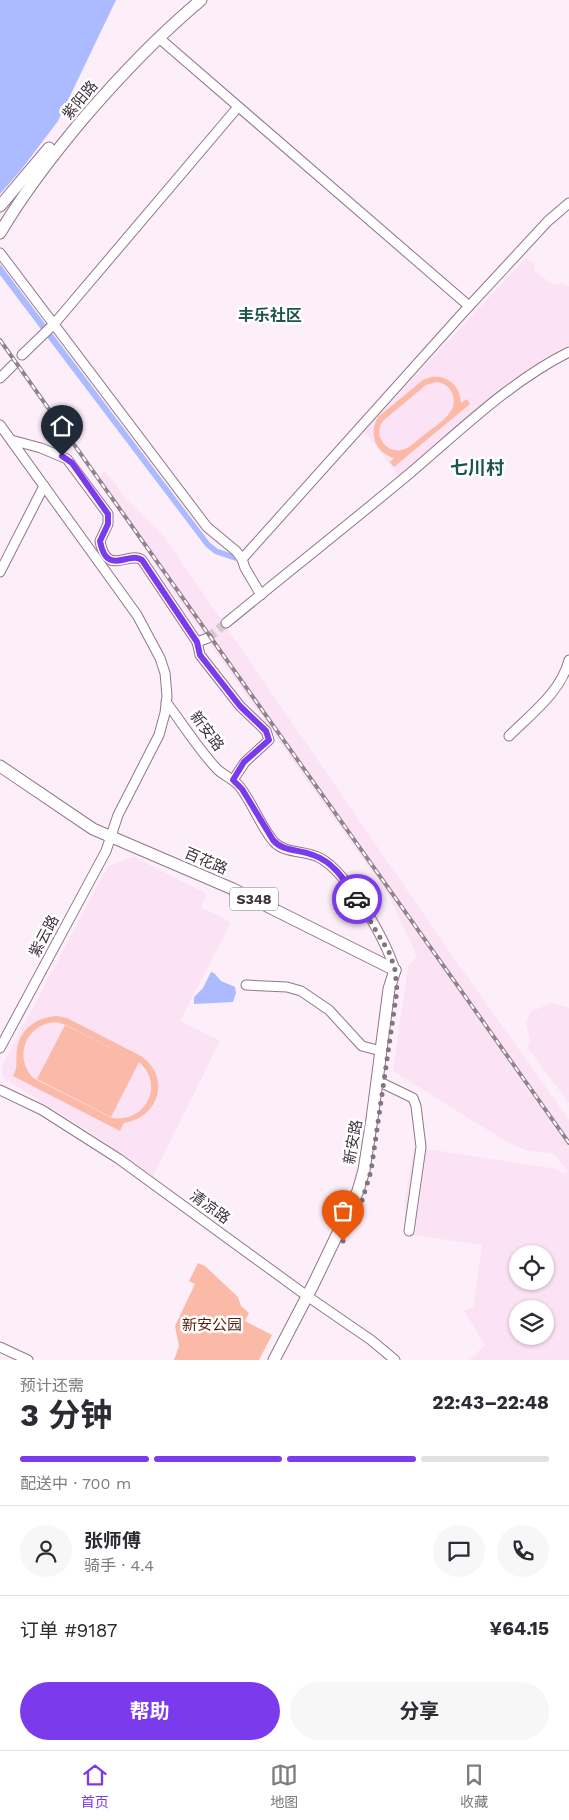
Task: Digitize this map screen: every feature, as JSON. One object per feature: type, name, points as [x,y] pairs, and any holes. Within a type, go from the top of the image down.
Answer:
[{"type":"main road","name":"紫阳路","points":[[0,206],[102,85],[136,49],[188,0]]},
{"type":"main road","name":"紫阳路","points":[[0,233],[25,191],[108,90],[159,38],[201,0]]},
{"type":"main road","name":"百花路","points":[[0,758],[97,823],[111,836]]},
{"type":"main road","name":"百花路","points":[[0,766],[93,829],[233,889],[395,970]]},
{"type":"main road","name":"新安路","points":[[282,1360],[358,1191],[367,1152],[389,989],[395,970]]},
{"type":"main road","name":"新安路","points":[[274,1360],[310,1298],[365,1193],[373,1160],[397,990],[395,970]]},
{"type":"street","points":[[159,38],[469,306]]},
{"type":"street","points":[[22,355],[53,325],[238,108]]},
{"type":"street","points":[[242,559],[469,306],[548,221],[569,203]]},
{"type":"street","points":[[0,253],[207,526],[236,551],[260,595]]},
{"type":"street","points":[[226,623],[514,385],[541,366],[569,352]]},
{"type":"street","points":[[0,378],[13,365]]},
{"type":"street","name":"紫云路","points":[[0,425],[137,615],[157,651],[166,680],[164,720],[159,735],[118,815],[106,851],[0,1048]]},
{"type":"street","points":[[11,440],[62,456],[72,463],[108,514],[108,524],[100,541],[106,556],[110,560],[119,562],[134,557],[142,560],[197,642],[200,655],[240,706],[258,722],[269,737],[267,742],[244,762],[233,780]]},
{"type":"street","points":[[0,572],[44,486]]},
{"type":"street","points":[[197,642],[208,638]]},
{"type":"street","points":[[509,736],[554,691],[566,672],[569,660]]},
{"type":"street","name":"新安路","points":[[166,702],[216,768],[242,789],[275,842],[285,849],[319,857],[340,875],[377,931],[390,954],[395,970]]},
{"type":"street","points":[[246,985],[287,987],[301,991],[329,1010],[362,1046],[381,1051]]},
{"type":"street","points":[[384,1084],[413,1098],[416,1106],[421,1147],[409,1231]]},
{"type":"street","name":"清凉路","points":[[0,1090],[42,1110],[119,1159],[371,1340],[395,1360]]},
{"type":"street","points":[[0,1347],[28,1360]]},
{"type":"shaded area","points":[[526,258],[535,263],[534,271],[554,285],[562,283],[569,287],[569,345],[529,370],[476,409],[400,478],[364,431]]},
{"type":"shaded area","points":[[105,471],[126,499],[163,535],[449,951],[569,1120],[569,1360],[469,1360],[485,1345],[464,1311],[473,1308],[482,1245],[413,1235],[405,1231],[405,1201],[414,1147],[557,1169],[563,1174],[568,1171],[553,1153],[528,1151],[507,1142],[393,1071],[408,966],[417,956],[389,896],[168,585],[99,476]]},
{"type":"shaded area","points":[[134,857],[207,894],[201,907],[231,922],[180,1021],[220,1041],[153,1176],[95,1135],[3,1078],[2,1071],[2,1066],[108,866]]},
{"type":"shaded area","points":[[552,1003],[569,1008],[569,1103],[527,1047],[530,1040],[526,1023],[530,1012]]},
{"type":"green space","points":[[437,377],[448,380],[456,387],[461,403],[467,399],[470,404],[394,467],[390,462],[394,458],[382,452],[378,447],[374,436],[375,423],[378,417],[423,380]],"holes":[[[440,383],[450,389],[454,400],[453,406],[446,417],[405,449],[396,450],[386,446],[379,433],[384,420],[426,385]]]},
{"type":"green space","points":[[50,1017],[67,1018],[141,1056],[150,1065],[156,1074],[158,1085],[153,1105],[146,1113],[124,1123],[120,1131],[13,1076],[16,1066],[17,1049],[22,1036],[31,1025]],"holes":[[[56,1022],[66,1025],[138,1062],[65,1025],[37,1079],[111,1117],[139,1062],[147,1071],[151,1081],[151,1091],[142,1109],[134,1115],[124,1118],[112,1118],[33,1078],[24,1060],[26,1042],[30,1035],[37,1028],[46,1024]]]},
{"type":"green space","name":"新安公园","points":[[198,1263],[205,1266],[238,1297],[241,1306],[249,1313],[245,1321],[272,1335],[259,1360],[174,1360],[179,1346],[175,1326],[195,1284],[189,1281]]},
{"type":"water","points":[[0,0],[116,0],[58,121],[21,170],[0,194]]},
{"type":"water","points":[[0,264],[210,543],[218,549],[233,554],[236,561],[215,554],[206,547],[0,275]]},
{"type":"water","points":[[211,972],[221,981],[235,987],[236,993],[233,1002],[194,1004],[194,997],[203,988]]},
{"type":"tunnel","points":[[208,638],[226,623]]},
{"type":"railway","points":[[0,340],[569,1143]]},
{"type":"way so far","points":[[343,1241],[361,1204],[371,1171],[380,1120],[397,990],[395,970],[390,954],[357,899]]},
{"type":"district","name":"丰乐社区","points":[[270,315]]},
{"type":"district","name":"七川村","points":[[477,468]]},
{"type":"route","points":[[62,456],[72,463],[108,514],[109,521],[100,541],[106,556],[110,560],[119,562],[136,556],[142,560],[197,642],[200,655],[240,706],[268,734],[269,740],[244,762],[233,780],[242,789],[275,842],[285,849],[308,853],[325,861],[336,870],[357,899]]}]
